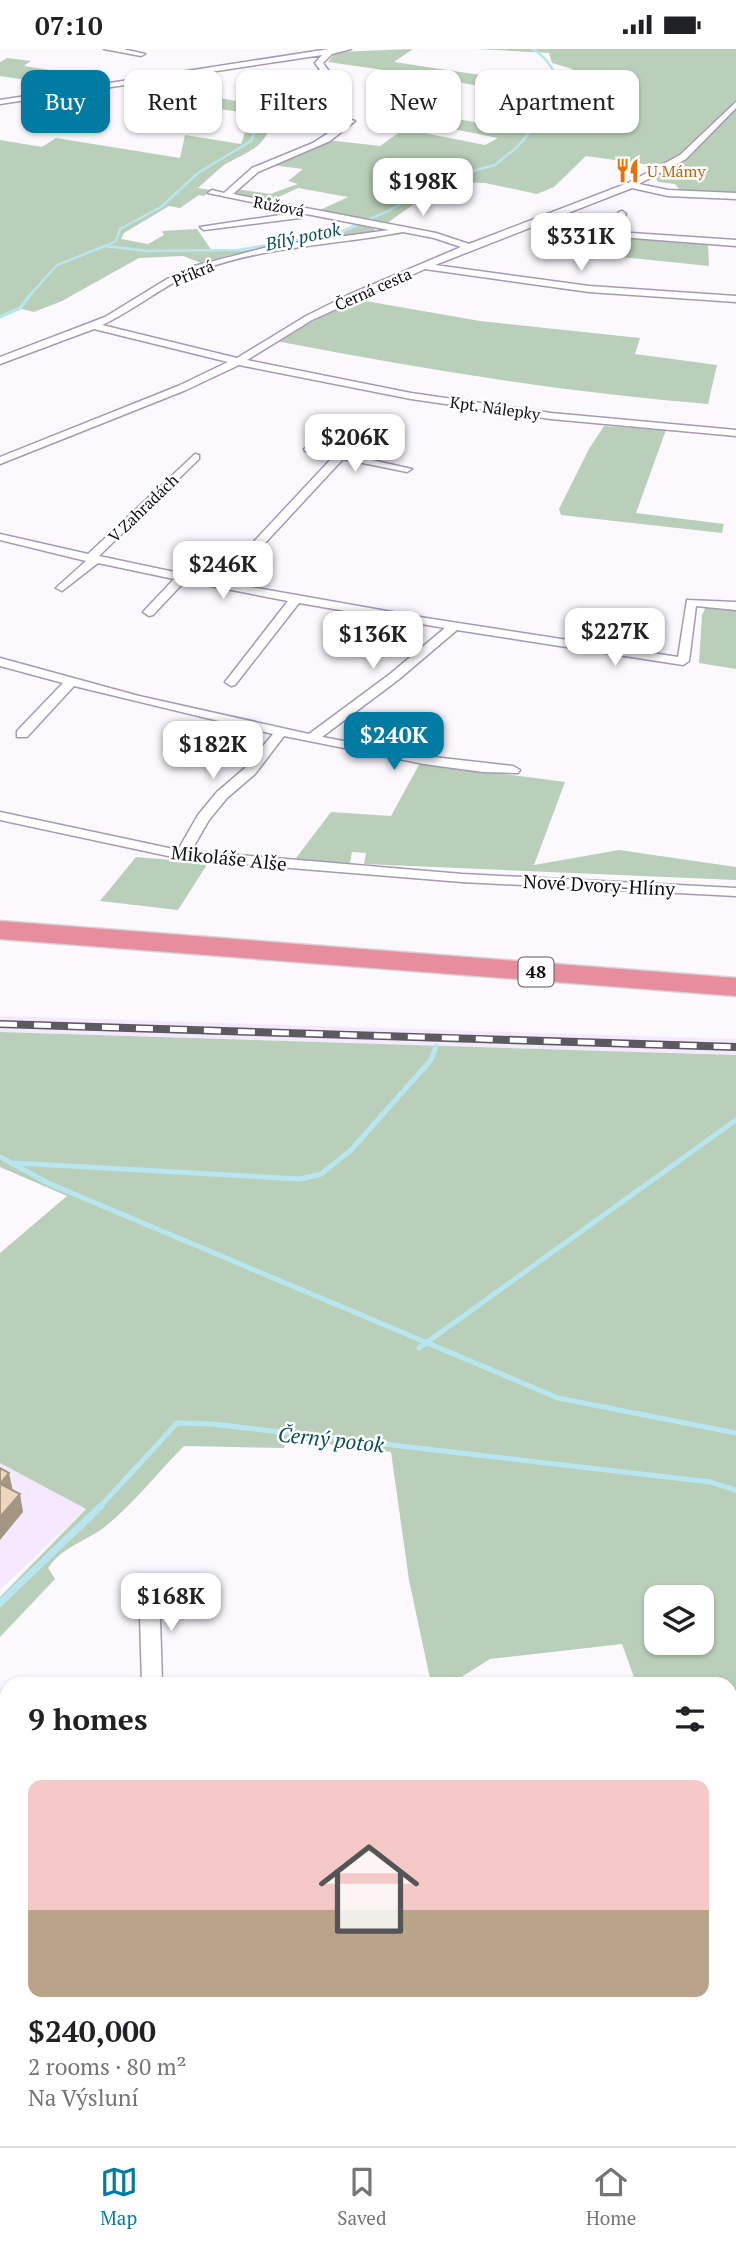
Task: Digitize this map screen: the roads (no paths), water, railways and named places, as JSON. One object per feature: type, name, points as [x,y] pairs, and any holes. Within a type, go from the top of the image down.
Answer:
[{"type":"highway","name":"48","points":[[0,913],[736,987]]},
{"type":"highway","name":"48","points":[[0,930],[736,971]]},
{"type":"highway","name":"48","points":[[0,948],[215,957],[338,948]]},
{"type":"street","points":[[107,49],[141,54]]},
{"type":"street","points":[[0,102],[347,49]]},
{"type":"street","points":[[226,196],[255,170],[308,150],[337,134],[351,121],[297,109],[296,105],[327,74],[319,63],[330,51]]},
{"type":"street","name":"Černá cesta","points":[[0,461],[182,388],[239,361],[320,313],[424,266],[631,185],[684,157],[736,104]]},
{"type":"street","points":[[631,185],[668,193],[736,196]]},
{"type":"street","name":"Růžová","points":[[212,193],[447,238],[469,247]]},
{"type":"street","points":[[204,227],[316,213]]},
{"type":"street","points":[[622,214],[610,234],[736,243]]},
{"type":"street","name":"Příkrá","points":[[0,361],[94,325],[197,268],[254,254],[401,230]]},
{"type":"street","points":[[424,266],[589,289],[736,299]]},
{"type":"street","name":"Kpt. Nálepky","points":[[94,325],[239,361],[411,396],[563,418],[736,433]]},
{"type":"street","points":[[309,449],[407,469]]},
{"type":"street","points":[[220,584],[341,455]]},
{"type":"street","name":"V Zahradách","points":[[62,588],[92,563],[92,559],[195,457]]},
{"type":"street","points":[[0,537],[92,559],[454,627],[684,661],[691,602],[736,606]]},
{"type":"street","points":[[149,612],[183,577]]},
{"type":"street","points":[[231,682],[297,598]]},
{"type":"street","points":[[310,739],[394,677],[454,627]]},
{"type":"street","points":[[0,662],[177,710],[310,739],[455,767],[513,770]]},
{"type":"street","points":[[22,734],[71,683]]},
{"type":"street","points":[[182,855],[203,818],[222,795],[250,771],[281,732]]},
{"type":"street","name":"Mikoláše Alše","points":[[0,816],[182,855],[462,878]]},
{"type":"street","name":"Nové Dvory-Hlíny","points":[[462,878],[736,892]]},
{"type":"street","points":[[149,1585],[152,1677]]},
{"type":"waterway","name":"Bílý potok","points":[[29,296],[57,265],[105,246],[147,251],[238,250],[336,234],[388,211],[447,178],[495,165],[517,147],[570,86],[559,78],[545,58],[532,49]]},
{"type":"waterway","points":[[106,246],[116,241],[120,229],[161,207],[198,173],[251,141],[254,133]]},
{"type":"waterway","name":"Bílý potok","points":[[0,317],[20,308],[31,294]]},
{"type":"waterway","points":[[16,1163],[300,1179],[321,1174],[351,1150],[431,1060],[436,1046]]},
{"type":"waterway","points":[[427,1343],[736,1120]]},
{"type":"waterway","points":[[0,1157],[48,1183],[427,1343]]},
{"type":"waterway","points":[[419,1348],[427,1343]]},
{"type":"waterway","points":[[427,1343],[558,1398],[736,1433]]},
{"type":"waterway","name":"Černý potok","points":[[100,1507],[177,1423],[212,1424],[710,1482],[736,1490]]},
{"type":"waterway","name":"Černý potok","points":[[0,1603],[100,1507]]},
{"type":"railway","points":[[0,1024],[736,1047]]},
{"type":"place","name":"U Mámy","points":[[627,171]]}]
